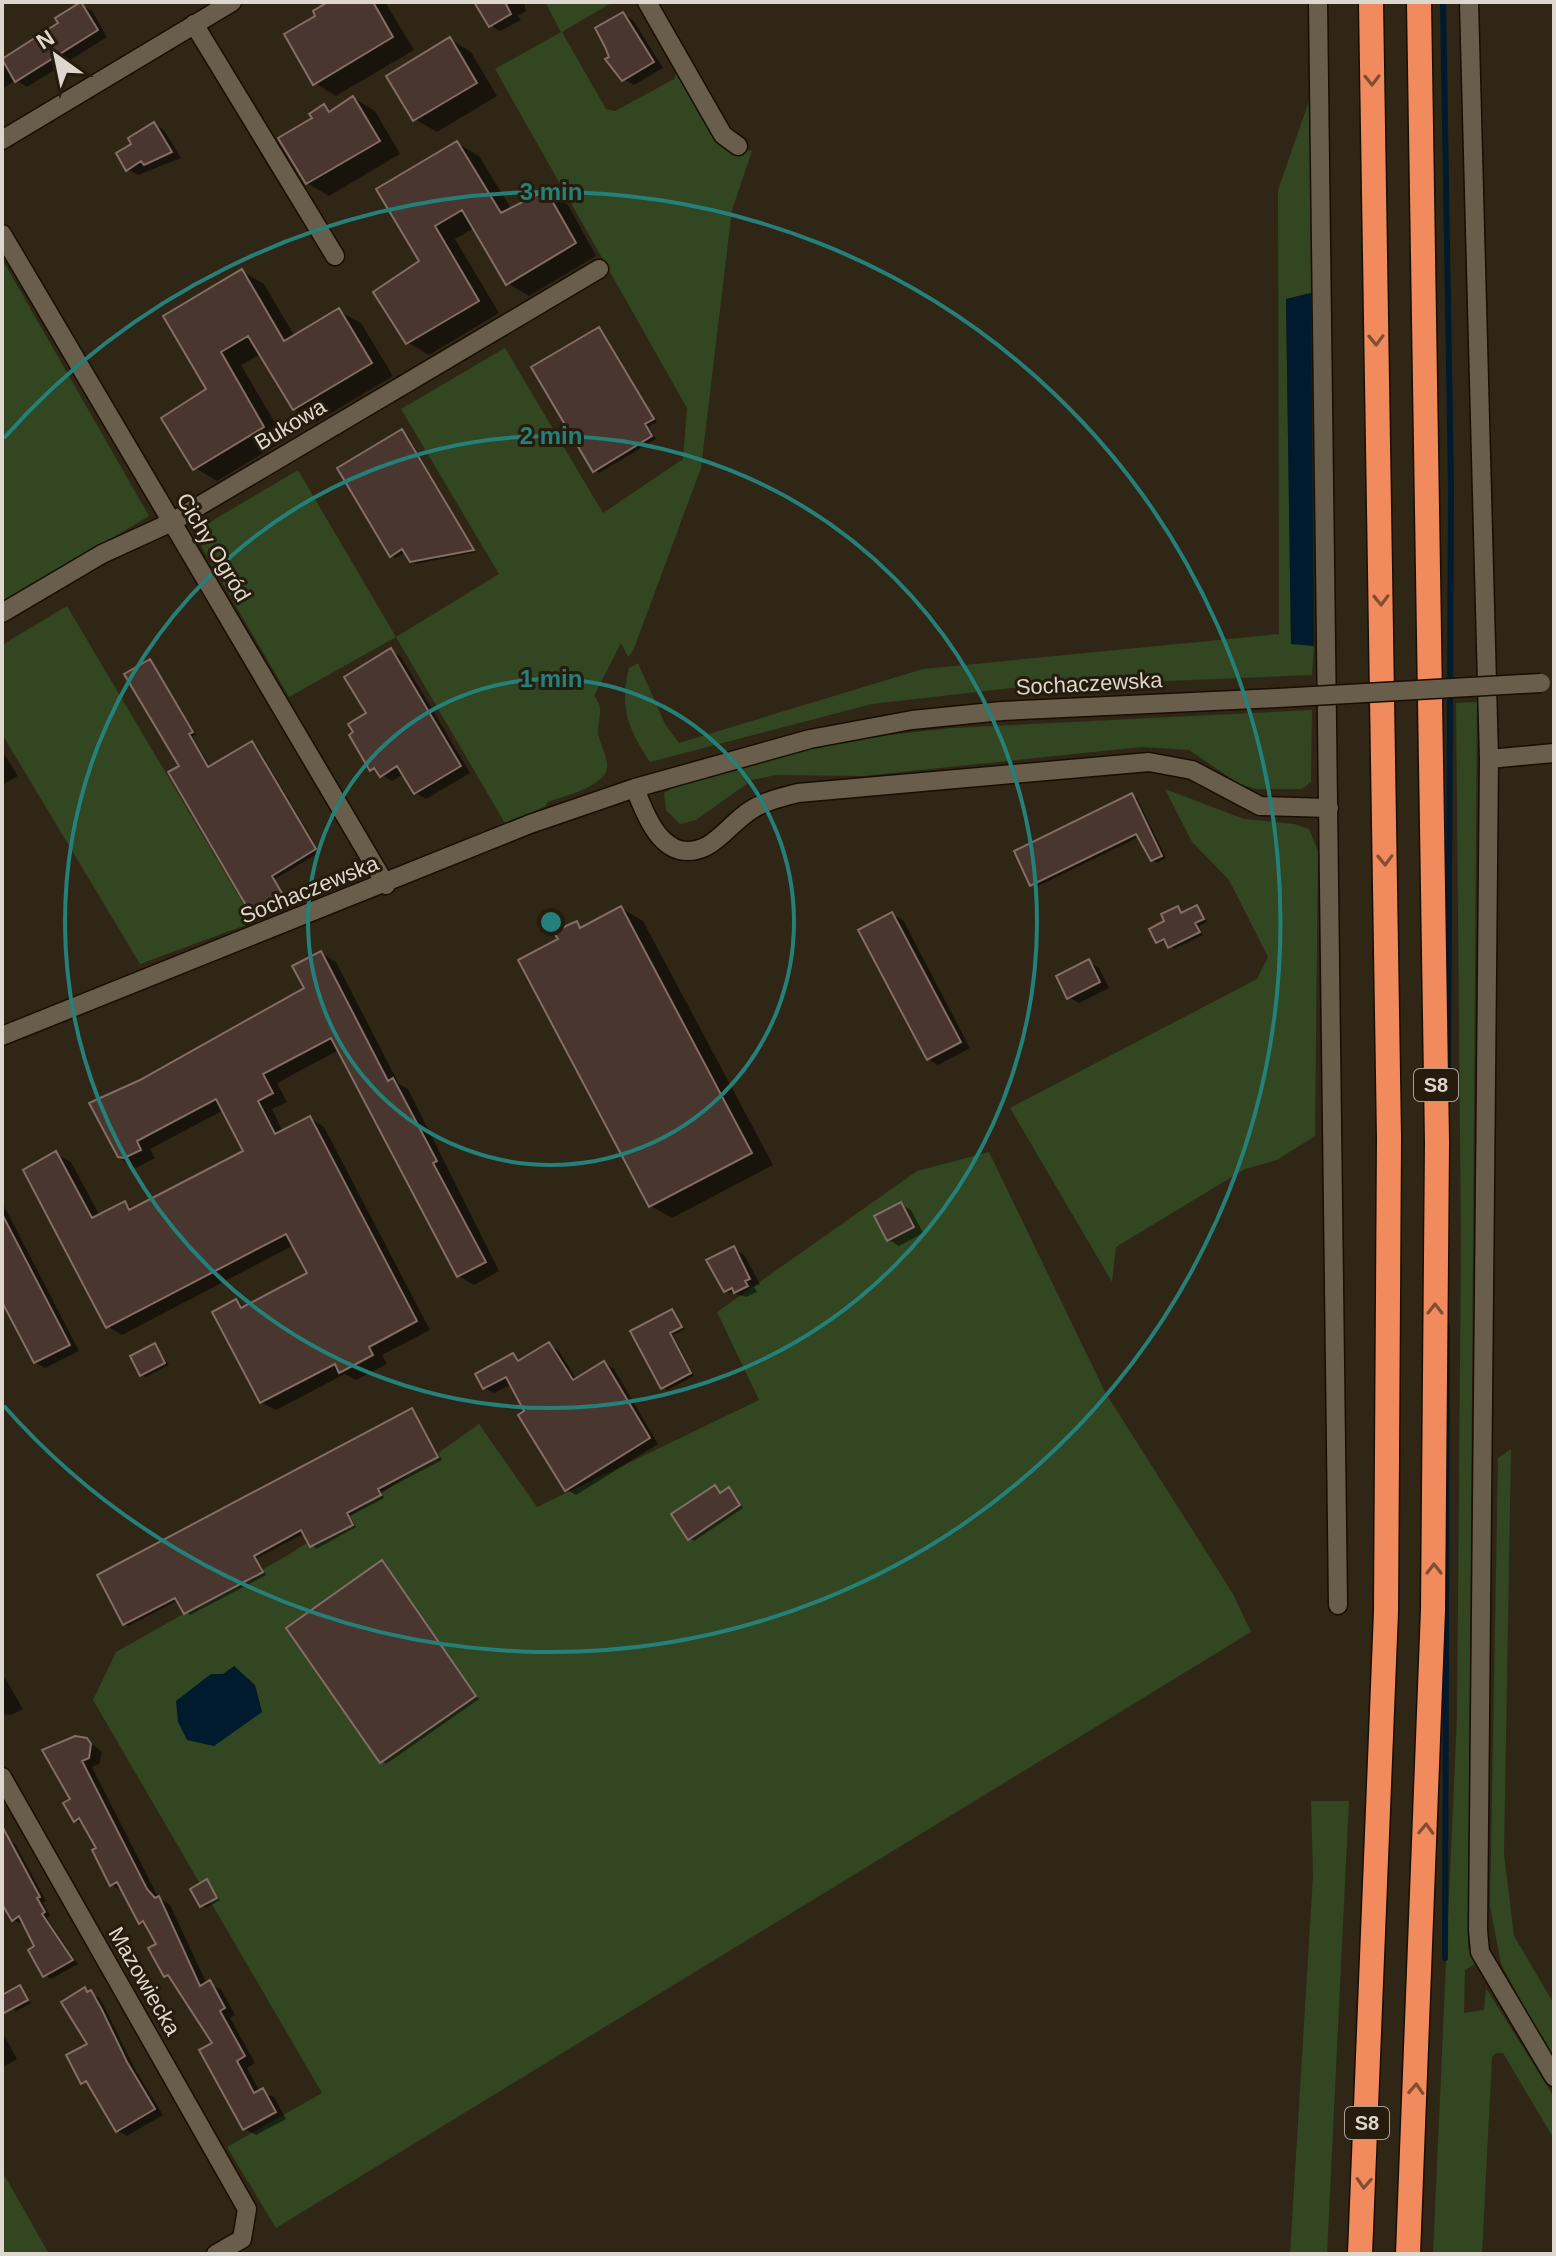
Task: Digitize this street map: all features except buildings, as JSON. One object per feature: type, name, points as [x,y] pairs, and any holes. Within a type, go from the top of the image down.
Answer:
[{"type":"highway","name":"S8","points":[[1360,2254],[1385,1628],[1389,1138],[1371,2]]},
{"type":"highway","name":"S8","points":[[1408,2254],[1433,1626],[1437,1158],[1419,2]]},
{"type":"street","points":[[2,140],[232,2]]},
{"type":"street","points":[[647,2],[723,135],[738,146]]},
{"type":"street","points":[[1318,2],[1338,1605]]},
{"type":"street","points":[[1469,2],[1489,759],[1478,1930],[1480,1952],[1554,2077]]},
{"type":"street","points":[[194,24],[335,256]]},
{"type":"street","name":"Cichy Ogród","points":[[2,234],[386,885]]},
{"type":"street","name":"Bukowa","points":[[2,613],[102,554],[172,522],[599,269]]},
{"type":"street","name":"Sochaczewska","points":[[2,1036],[386,885],[530,824],[635,788],[810,739],[912,720],[1002,711],[1547,682]]},
{"type":"street","points":[[1489,759],[1554,753]]},
{"type":"street","points":[[635,788],[647,821],[660,838],[678,849],[693,850],[708,845],[749,811],[798,793],[1149,762],[1192,770],[1260,806],[1329,808]]},
{"type":"street","name":"Mazowiecka","points":[[2,1777],[247,2209],[242,2239],[216,2254]]},
{"type":"green space","points":[[545,2],[613,2],[562,32],[606,109],[615,111],[674,79],[678,66],[724,147],[752,151],[732,210],[701,468],[633,651],[628,657],[621,643],[594,696],[600,709],[598,732],[607,763],[602,778],[574,793],[547,802],[546,806],[506,825],[396,637],[499,574],[401,409],[505,348],[603,513],[683,459],[687,408],[495,69],[561,32]]},
{"type":"green space","points":[[1310,98],[1311,293],[1286,299],[1291,643],[1314,646],[1312,675],[1020,687],[872,704],[650,762],[631,728],[625,706],[629,668],[638,663],[665,724],[679,743],[923,669],[1279,634],[1278,190]]},
{"type":"green space","points":[[2,259],[149,516],[2,604]]},
{"type":"green space","points":[[298,470],[396,637],[289,697],[201,546],[205,525]]},
{"type":"green space","points":[[67,606],[254,922],[140,964],[2,734],[2,645]]},
{"type":"green space","points":[[1477,702],[1468,1948],[1475,1964],[1465,1970],[1464,2013],[1484,2010],[1486,1988],[1554,2097],[1554,2139],[1503,2053],[1496,2053],[1492,2057],[1482,2254],[1433,2254],[1457,1717],[1461,1246],[1456,703]]},
{"type":"green space","points":[[1312,710],[1311,782],[1302,789],[1256,789],[1239,784],[1189,750],[1142,747],[863,776],[776,775],[752,780],[696,820],[680,824],[666,810],[664,793],[695,775],[851,739],[952,728]]},
{"type":"green space","points":[[1165,789],[1244,819],[1294,824],[1309,829],[1318,851],[1315,1136],[1277,1160],[1245,1169],[1116,1247],[1112,1282],[1010,1108],[1257,979],[1268,957],[1229,880],[1192,842]]},
{"type":"green space","points":[[989,1152],[1105,1392],[1233,1594],[1251,1632],[276,2228],[227,2147],[322,2093],[93,1700],[116,1652],[288,1555],[354,1513],[479,1424],[537,1507],[759,1400],[717,1312],[917,1171]]},
{"type":"green space","points":[[1511,1449],[1504,1854],[1514,1936],[1554,2004],[1554,2063],[1501,1964],[1490,1906],[1498,1458]]},
{"type":"green space","points":[[1311,1801],[1349,1801],[1327,2254],[1290,2254],[1313,1876]]},
{"type":"green space","points":[[2,2171],[49,2254],[2,2254]]},
{"type":"water","points":[[1311,293],[1314,646],[1291,644],[1286,299]]},
{"type":"water","points":[[234,1666],[255,1685],[262,1712],[214,1746],[187,1740],[178,1722],[176,1701],[211,1674],[223,1674]]},
{"type":"waterway","points":[[1443,2],[1451,486],[1448,1102]]},
{"type":"waterway","points":[[1445,1958],[1447,1326]]}]
